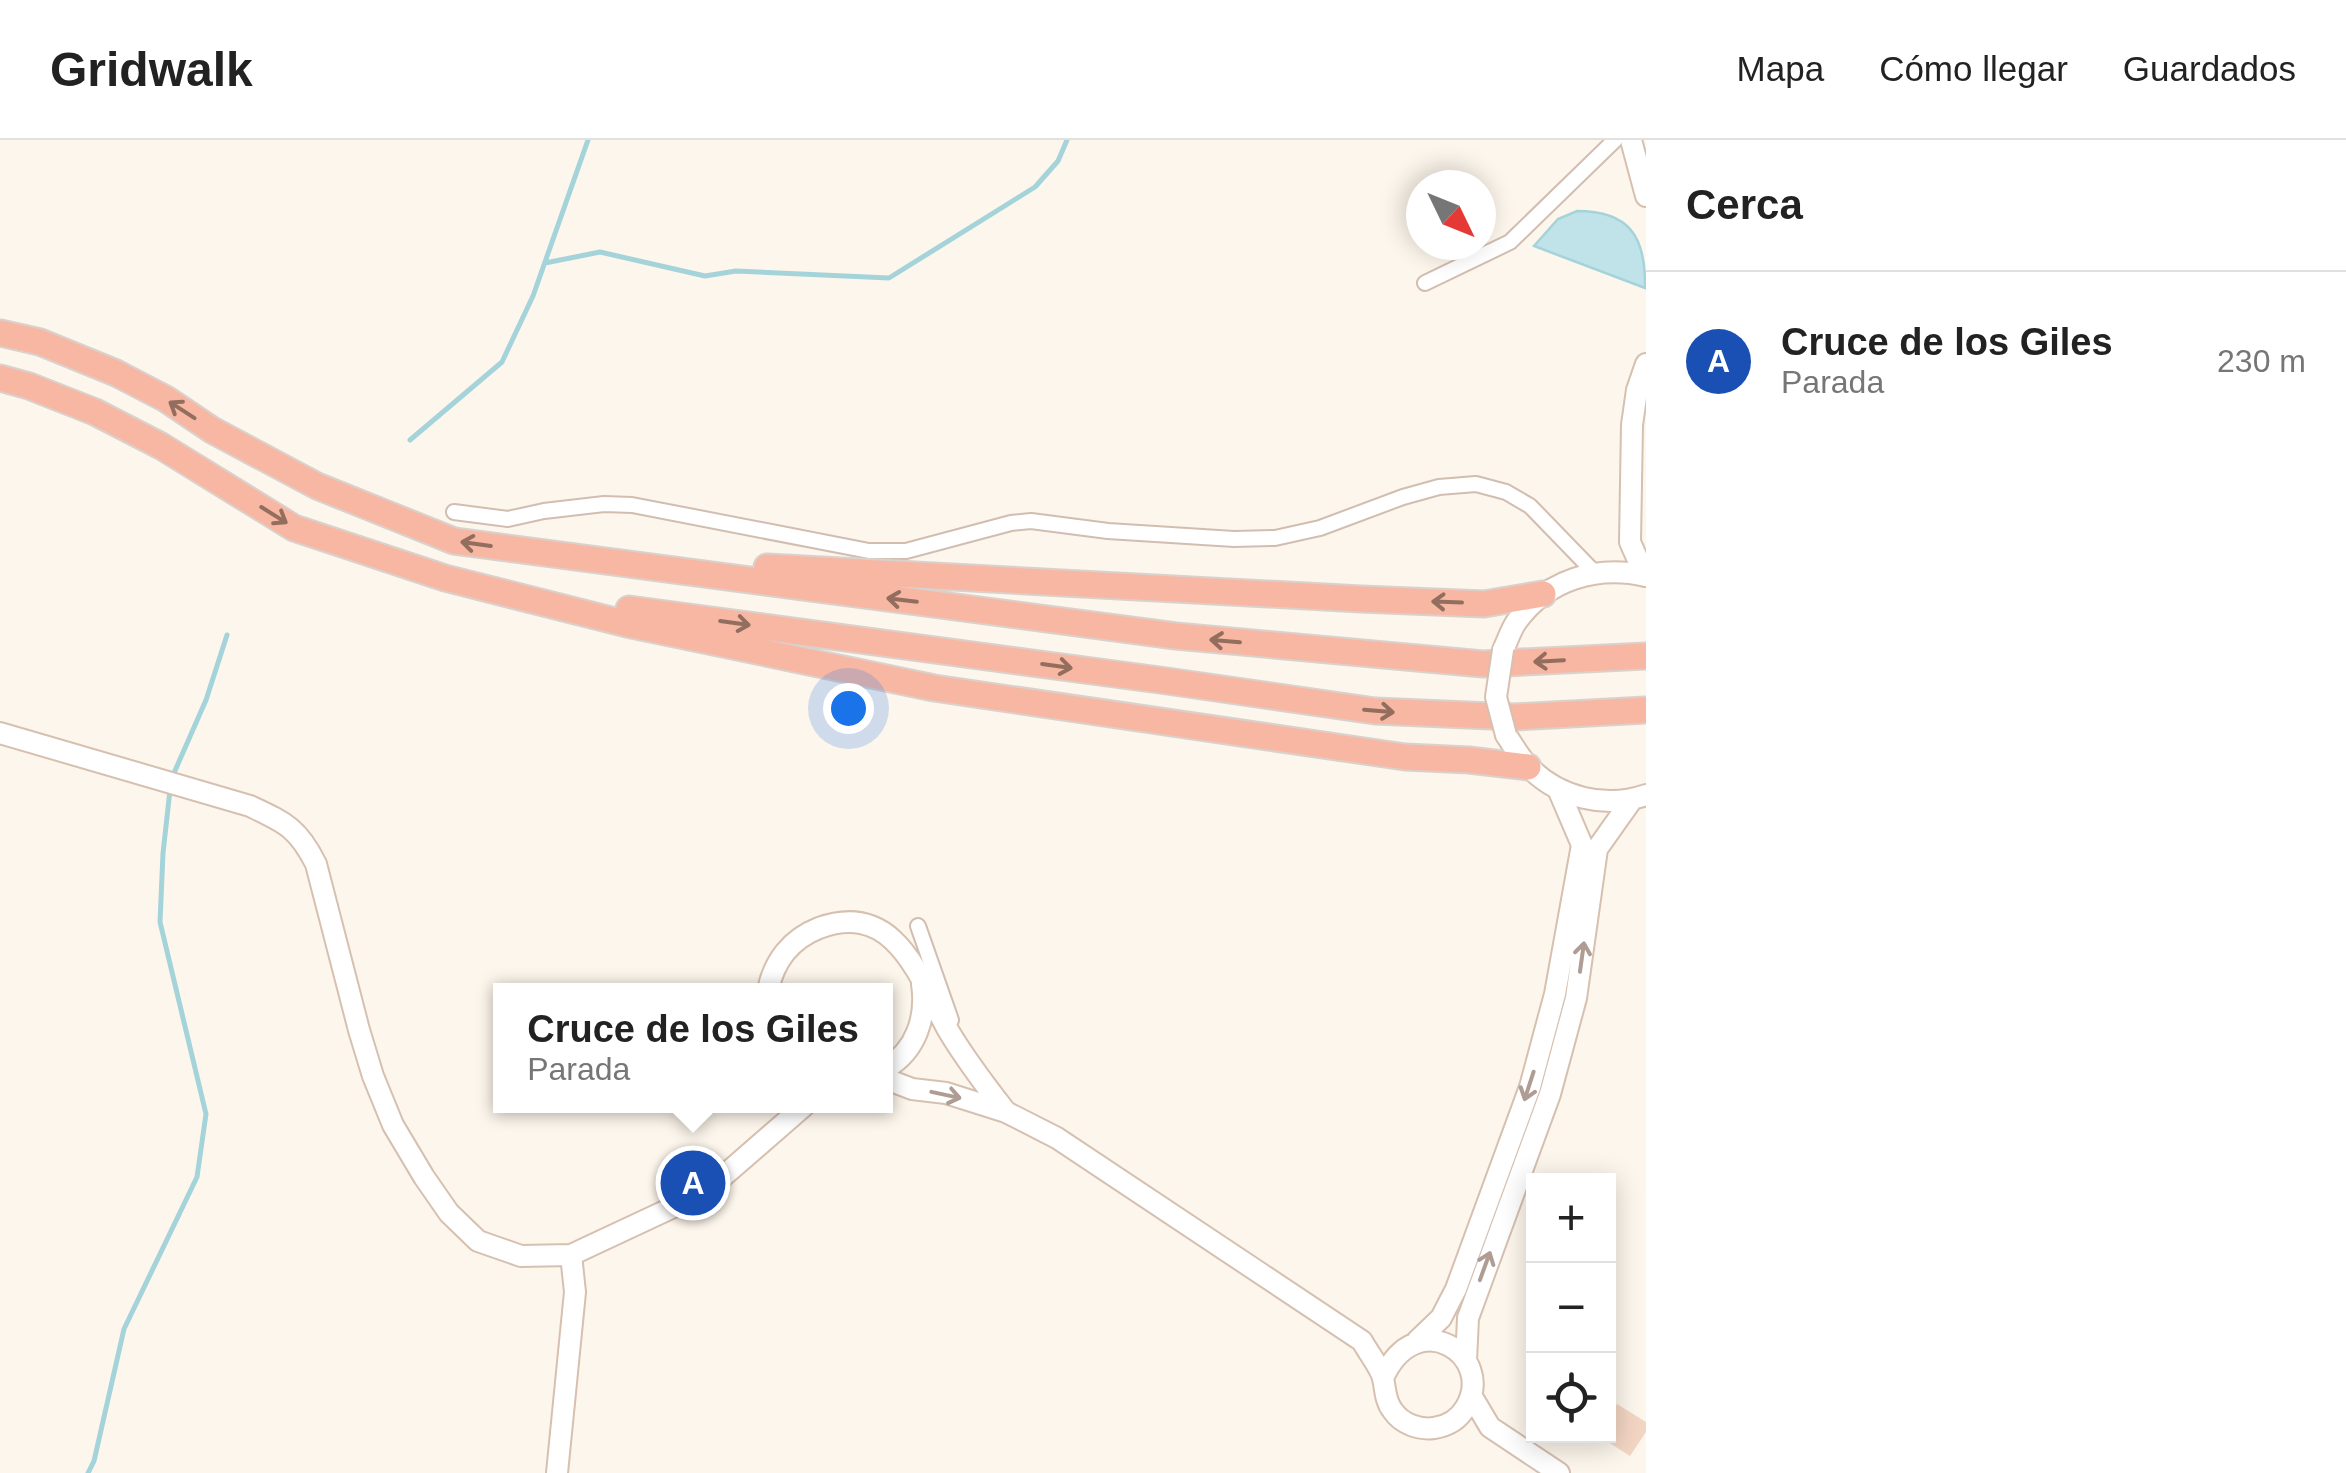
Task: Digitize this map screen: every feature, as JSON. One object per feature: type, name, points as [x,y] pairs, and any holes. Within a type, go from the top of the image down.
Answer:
[{"type":"highway","points":[[0,333],[40,342],[116,372],[212,430],[317,486],[454,541],[1176,636],[1482,664],[1646,656]]},
{"type":"highway","points":[[0,378],[112,421],[161,446],[294,528],[444,578],[627,624],[934,688],[1405,757],[1528,767]]},
{"type":"highway","points":[[572,557],[1378,600],[1484,604],[1543,594]]},
{"type":"highway","points":[[500,592],[1375,711],[1514,717],[1646,710]]},
{"type":"main road","points":[[1631,140],[1646,196]]},
{"type":"main road","points":[[1646,364],[1632,425],[1630,542],[1646,576]]},
{"type":"main road","points":[[1602,572],[1630,542]]},
{"type":"main road","points":[[1638,798],[1593,801],[1558,789],[1528,767],[1506,735],[1496,697],[1503,650],[1516,622],[1543,594],[1571,578],[1602,572],[1646,576]]},
{"type":"main road","points":[[0,733],[250,806],[289,825],[306,844],[316,864],[373,1076],[394,1125],[449,1213],[478,1241],[520,1256],[571,1255],[680,1204],[720,1180],[796,1113]]},
{"type":"main road","points":[[1383,1378],[1391,1361],[1440,1318],[1456,1289],[1530,1087],[1556,994],[1582,846],[1558,789]]},
{"type":"main road","points":[[1466,1361],[1468,1318],[1550,1094],[1576,998],[1597,849],[1638,798]]},
{"type":"main road","points":[[770,983],[786,950],[806,933],[832,924],[876,928],[911,957],[972,1070],[1006,1112]]},
{"type":"main road","points":[[893,1064],[910,1046],[921,1024],[921,978]]},
{"type":"main road","points":[[893,1083],[912,1090],[946,1093],[1006,1112],[1057,1138],[1362,1341],[1383,1378],[1386,1398],[1401,1420],[1429,1429],[1453,1422],[1490,1427],[1559,1473]]},
{"type":"main road","points":[[750,1151],[781,1113]]},
{"type":"main road","points":[[557,1473],[574,1292],[571,1255]]},
{"type":"main road","points":[[1362,1341],[1429,1340],[1458,1352],[1471,1373],[1472,1395],[1490,1427]]},
{"type":"main road","points":[[1453,1422],[1472,1395]]},
{"type":"street","points":[[1425,284],[1510,242],[1615,140]]},
{"type":"street","points":[[454,512],[508,519],[604,504],[632,505],[868,551],[906,551],[1031,521],[1108,531],[1275,538],[1320,528],[1438,487],[1476,484],[1506,492],[1530,506],[1568,546],[1602,572]]},
{"type":"street","points":[[1568,546],[1571,578]]},
{"type":"street","points":[[911,957],[918,926],[963,1053]]},
{"type":"water","points":[[1577,211],[1610,216],[1631,230],[1642,254],[1645,288],[1534,246],[1558,219]]},
{"type":"building","points":[[1616,1406],[1646,1422],[1646,1432],[1630,1456],[1610,1443],[1616,1443]]},
{"type":"waterway","points":[[410,440],[502,362],[533,296],[588,140]]},
{"type":"waterway","points":[[545,263],[600,252],[705,276],[736,271],[889,278],[1035,187],[1058,161],[1067,140]]},
{"type":"waterway","points":[[174,773],[206,700],[227,635]]},
{"type":"waterway","points":[[88,1473],[124,1329],[197,1177],[206,1114],[160,922],[170,790]]},
{"type":"place","name":"Cruce de los Giles","points":[[693,1183]]}]
